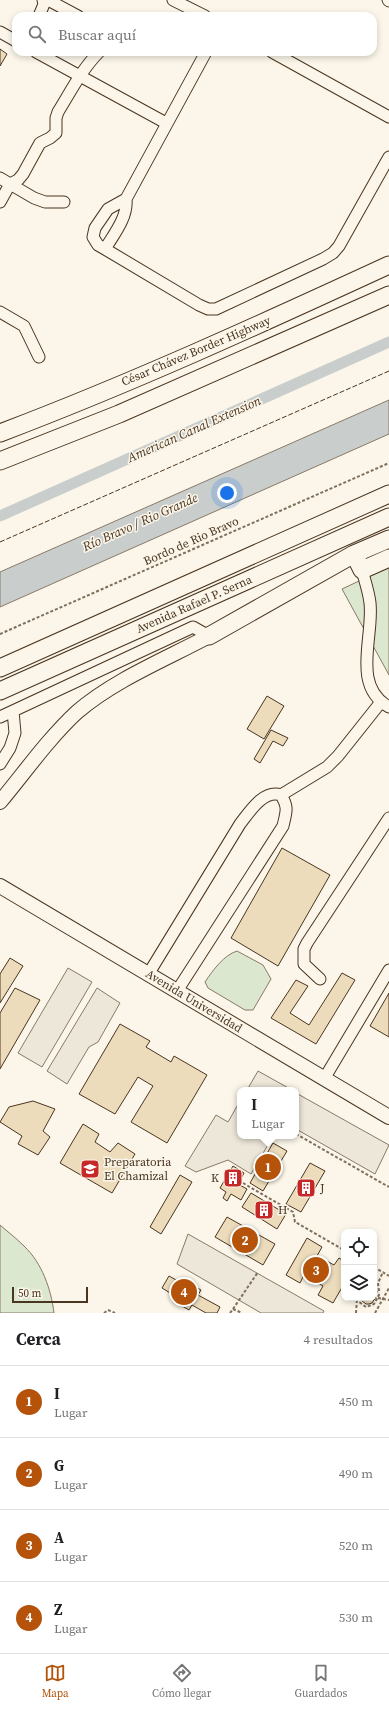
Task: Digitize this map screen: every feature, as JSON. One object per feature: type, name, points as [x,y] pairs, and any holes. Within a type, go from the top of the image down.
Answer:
[{"type":"highway","name":"César Chávez Border Highway","points":[[0,433],[123,383],[304,305],[389,265]]},
{"type":"highway","points":[[3,461],[119,414],[389,295]]},
{"type":"highway","name":"Avenida Rafael P. Serna","points":[[0,668],[389,494]]},
{"type":"highway","name":"Avenida Rafael P. Serna","points":[[0,691],[389,517]]},
{"type":"highway","points":[[209,636],[354,554],[389,539]]},
{"type":"highway","points":[[354,554],[362,570],[389,558]]},
{"type":"main road","points":[[0,802],[51,739],[78,712],[99,696],[126,679],[209,636]]},
{"type":"main road","name":"Avenida Universidad","points":[[0,886],[128,963],[149,973],[389,1117]]},
{"type":"lane","points":[[40,12],[44,4],[43,0]]},
{"type":"lane","points":[[48,0],[70,12]]},
{"type":"lane","points":[[173,0],[197,12]]},
{"type":"lane","points":[[0,32],[12,39]]},
{"type":"lane","points":[[43,56],[166,123]]},
{"type":"lane","points":[[0,202],[10,184],[18,180],[23,174],[40,143],[56,133],[56,118],[58,112],[80,76],[95,56]]},
{"type":"lane","points":[[105,249],[124,215],[126,199],[204,56]]},
{"type":"lane","points":[[279,56],[389,117]]},
{"type":"lane","points":[[126,199],[108,209],[94,228],[93,237],[98,244],[208,310],[216,309],[333,253],[339,246],[389,157]]},
{"type":"lane","points":[[0,178],[34,198],[46,202],[64,202]]},
{"type":"lane","points":[[0,312],[24,326],[38,357]]},
{"type":"lane","points":[[281,795],[327,767],[385,705],[371,689],[366,666],[370,630],[370,603],[362,570]]},
{"type":"lane","points":[[0,717],[193,627],[209,636]]},
{"type":"lane","points":[[0,764],[10,748],[15,733],[13,711]]},
{"type":"lane","points":[[149,973],[240,824],[252,808],[268,795],[276,793],[281,795],[286,804],[286,812],[282,826],[177,991]]},
{"type":"lane","points":[[320,979],[304,964],[304,950],[307,943],[389,818]]},
{"type":"lane","points":[[324,1079],[389,970]]},
{"type":"path","name":"Bordo de Rio Bravo","points":[[0,634],[389,463]]},
{"type":"path","points":[[299,1136],[389,1187]]},
{"type":"path","points":[[243,1183],[292,1212],[295,1222],[341,1248]]},
{"type":"path","points":[[377,1269],[389,1276]]},
{"type":"path","points":[[230,1313],[258,1272]]},
{"type":"path","points":[[383,1272],[378,1283],[378,1298],[389,1300]]},
{"type":"path","points":[[375,1313],[389,1288]]},
{"type":"path","points":[[356,1313],[357,1301]]},
{"type":"path","points":[[358,1301],[366,1307],[374,1304],[376,1301]]},
{"type":"path","points":[[233,1308],[242,1313]]},
{"type":"path","points":[[104,1313],[108,1310],[115,1313]]},
{"type":"green space","points":[[389,567],[389,675],[342,589]]},
{"type":"green space","points":[[237,951],[263,965],[271,979],[253,1010],[245,1010],[208,988],[205,982],[223,959]]},
{"type":"green space","points":[[0,1225],[24,1246],[41,1268],[51,1295],[54,1313],[0,1313]]},
{"type":"shaded area","points":[[68,968],[92,982],[42,1067],[18,1053]]},
{"type":"shaded area","points":[[97,988],[120,1003],[98,1042],[89,1047],[67,1084],[47,1071]]},
{"type":"shaded area","points":[[258,1071],[287,1087],[249,1087]]},
{"type":"shaded area","points":[[299,1095],[389,1145],[375,1174],[299,1131]]},
{"type":"shaded area","points":[[237,1106],[237,1139],[268,1139],[269,1143],[251,1174],[228,1160],[196,1172],[185,1166],[216,1115],[228,1122]]},
{"type":"shaded area","points":[[188,1234],[324,1311],[323,1313],[261,1313],[177,1264]]},
{"type":"water","name":"Río Bravo / Rio Grande","points":[[389,400],[389,434],[0,607],[0,572]]},
{"type":"building","points":[[0,49],[7,54],[0,66]]},
{"type":"building","points":[[267,696],[284,706],[264,739],[247,729]]},
{"type":"building","points":[[271,730],[288,738],[283,746],[273,741],[260,763],[254,759]]},
{"type":"building","points":[[282,848],[330,875],[278,966],[231,938]]},
{"type":"building","points":[[10,958],[23,966],[0,1003],[0,974]]},
{"type":"building","points":[[342,973],[355,980],[316,1044],[271,1018],[296,980],[308,986],[290,1013],[309,1025]]},
{"type":"building","points":[[15,988],[40,1000],[0,1069],[0,1013]]},
{"type":"building","points":[[389,993],[389,1037],[370,1026]]},
{"type":"building","points":[[120,1024],[150,1041],[146,1047],[171,1062],[174,1056],[207,1075],[167,1143],[131,1122],[153,1086],[138,1077],[115,1114],[79,1094]]},
{"type":"building","points":[[33,1101],[55,1109],[43,1131],[50,1137],[38,1155],[18,1144],[22,1136],[0,1122],[9,1107]]},
{"type":"building","points":[[83,1124],[99,1134],[95,1142],[110,1152],[118,1143],[135,1154],[112,1193],[60,1163]]},
{"type":"building","points":[[273,1143],[287,1151],[263,1191],[250,1183]]},
{"type":"building","name":"J","points":[[310,1163],[325,1171],[301,1212],[286,1204]]},
{"type":"building","name":"K","points":[[233,1166],[244,1173],[238,1184],[247,1189],[241,1200],[231,1194],[227,1201],[223,1198],[226,1192],[220,1188]]},
{"type":"building","points":[[180,1175],[192,1182],[161,1234],[150,1227]]},
{"type":"building","name":"H","points":[[251,1193],[286,1214],[277,1229],[242,1207]]},
{"type":"building","points":[[227,1217],[275,1244],[263,1265],[215,1237]]},
{"type":"building","points":[[307,1238],[322,1247],[317,1256],[334,1265],[339,1258],[341,1259],[341,1289],[333,1303],[318,1295],[323,1286],[304,1275],[300,1283],[286,1275]]},
{"type":"building","points":[[169,1276],[192,1289],[194,1286],[201,1290],[198,1295],[220,1307],[217,1313],[206,1313],[192,1305],[189,1310],[182,1306],[185,1302],[162,1288]]},
{"type":"building","points":[[362,1301],[373,1301],[372,1303],[366,1304]]},
{"type":"waterway","name":"American Canal Extension","points":[[0,516],[389,342]]},
{"type":"fence","points":[[0,542],[389,371]]},
{"type":"place","name":"I","points":[[268,1167]]},
{"type":"place","name":"Preparatoria El Chamizal","points":[[90,1169]]},
{"type":"place","name":"K","points":[[233,1178]]},
{"type":"place","name":"J","points":[[306,1188]]},
{"type":"place","name":"H","points":[[264,1210]]},
{"type":"place","name":"G","points":[[245,1240]]},
{"type":"place","name":"A","points":[[316,1270]]},
{"type":"place","name":"Z","points":[[184,1292]]}]
